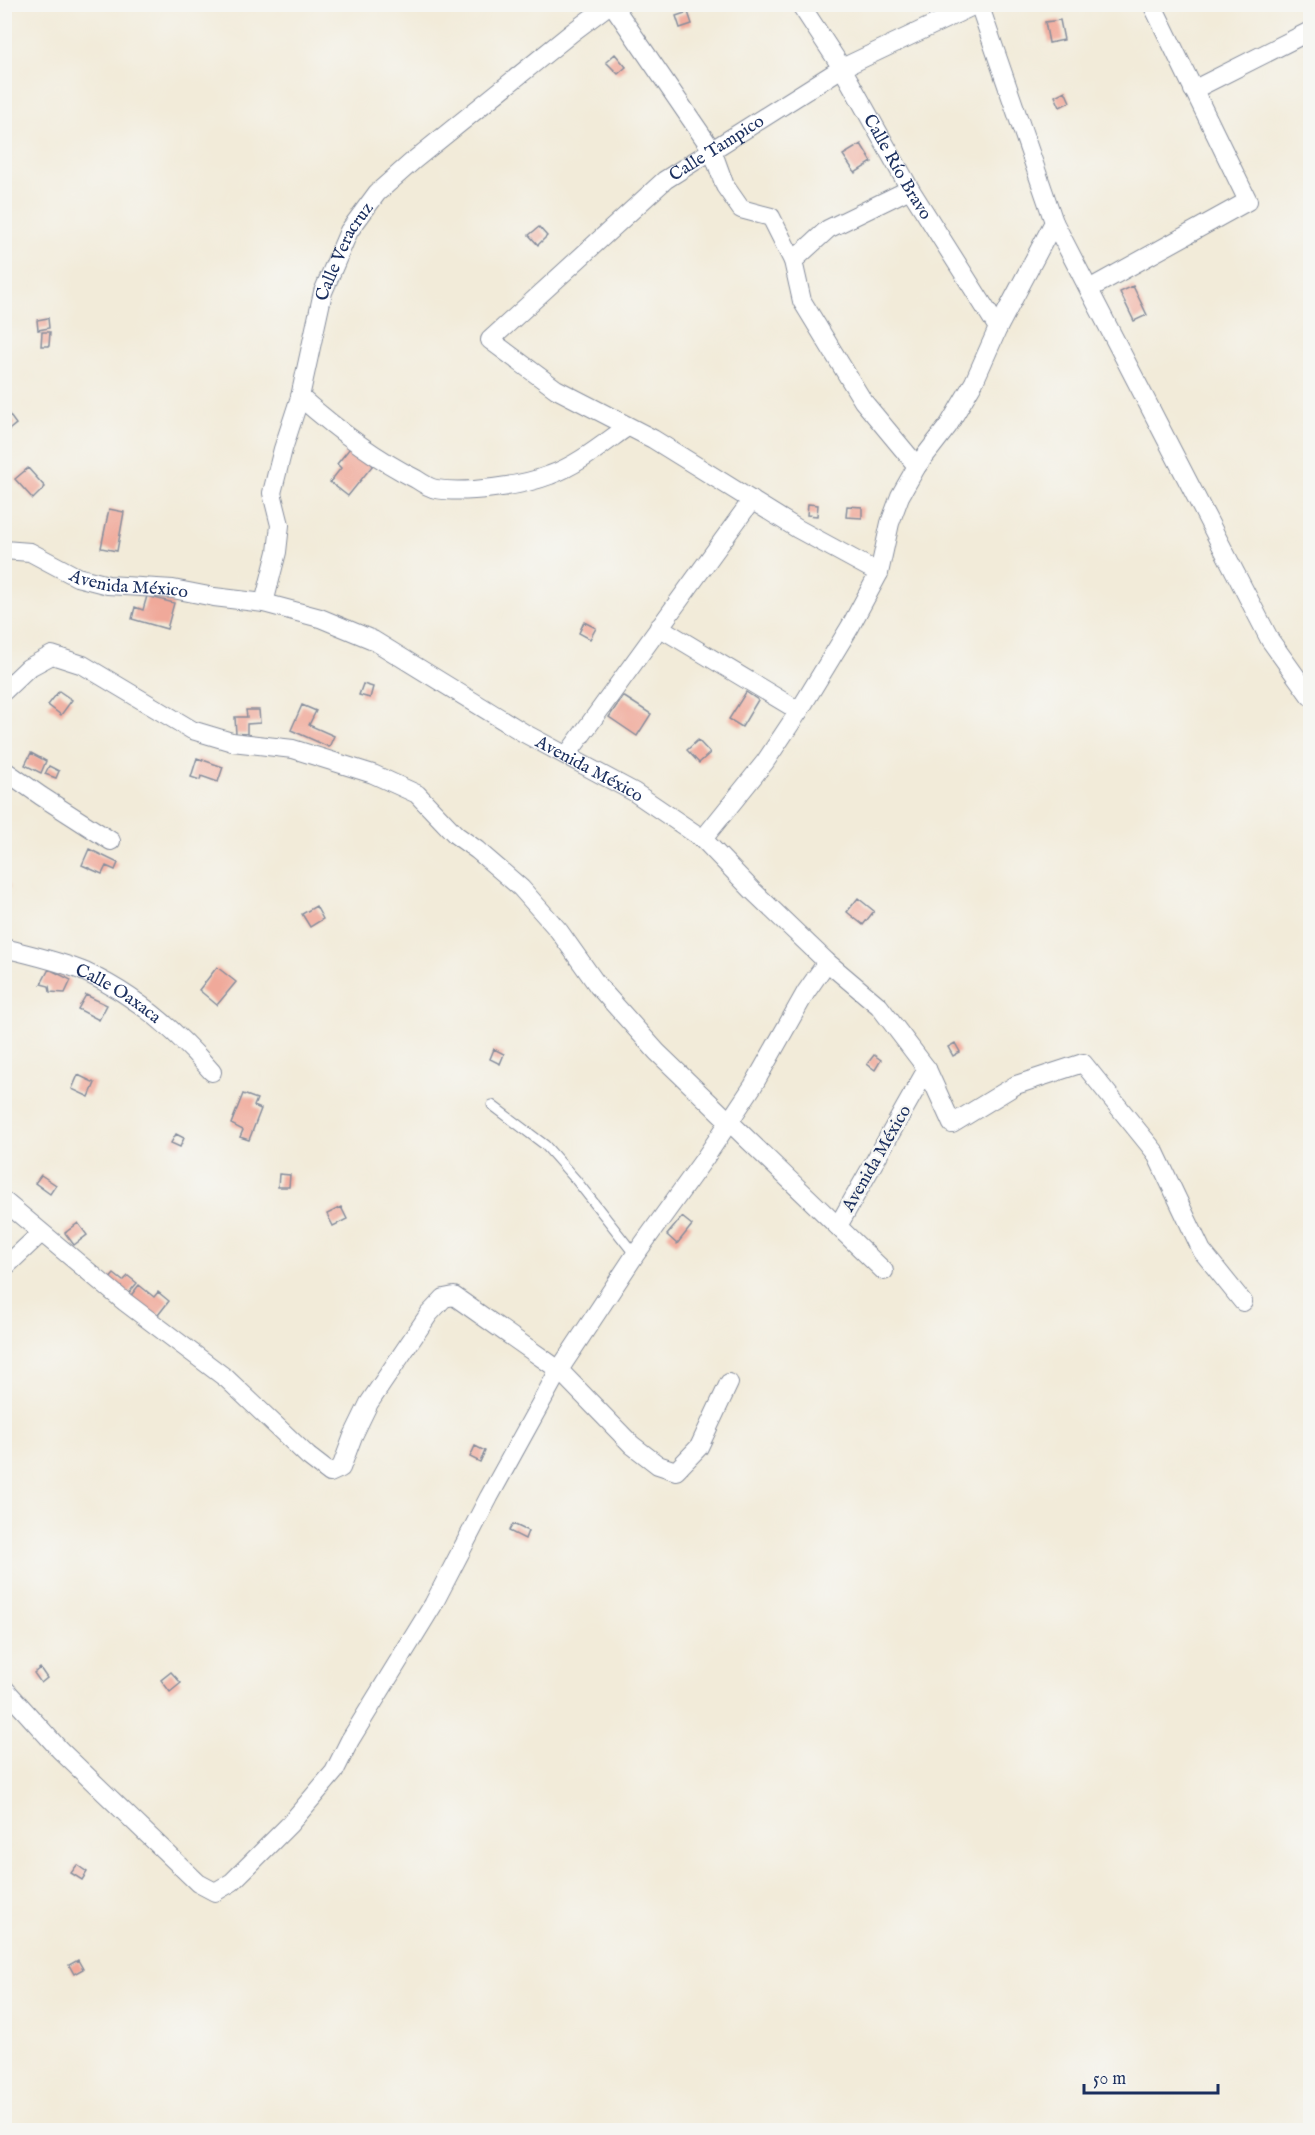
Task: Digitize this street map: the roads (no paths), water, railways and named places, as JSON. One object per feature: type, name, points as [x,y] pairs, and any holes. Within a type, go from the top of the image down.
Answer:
[{"type":"street","points":[[611,4],[712,150],[725,186],[741,209],[771,217],[793,261],[802,301],[863,401],[916,466]]},
{"type":"street","name":"Calle Veracruz","points":[[264,603],[277,552],[280,525],[272,493],[300,397],[323,292],[349,231],[377,193],[413,161],[574,31],[611,4]]},
{"type":"street","name":"Calle Río Bravo","points":[[800,4],[842,68],[910,189],[998,328]]},
{"type":"street","points":[[978,4],[1054,222],[1270,640],[1311,696]]},
{"type":"street","name":"Calle Tampico","points":[[627,427],[556,389],[490,340],[665,180],[842,68],[978,4]]},
{"type":"street","points":[[1089,289],[1248,201],[1152,4]]},
{"type":"street","points":[[1193,90],[1311,31]]},
{"type":"street","points":[[793,261],[828,229],[910,189]]},
{"type":"street","points":[[703,839],[765,762],[800,711],[850,627],[879,573],[890,523],[900,496],[916,466],[948,426],[974,382],[998,328],[1054,222]]},
{"type":"street","points":[[300,397],[331,424],[365,448],[435,489],[474,490],[550,476],[585,458],[627,427],[653,439],[798,529],[879,573]]},
{"type":"street","points":[[567,755],[752,500]]},
{"type":"street","name":"Avenida México","points":[[4,550],[30,552],[76,577],[108,585],[172,589],[264,603],[320,618],[372,640],[524,733],[634,792],[703,839],[827,962],[879,1006],[927,1070],[838,1226]]},
{"type":"street","points":[[659,627],[800,711]]},
{"type":"street","points":[[4,691],[28,668],[52,655],[83,665],[192,730],[232,742],[293,749],[373,774],[417,794],[456,835],[521,888],[559,931],[598,986],[657,1052],[884,1271]]},
{"type":"street","points":[[4,770],[111,841]]},
{"type":"street","name":"Calle Oaxaca","points":[[4,948],[85,972],[132,999],[158,1016],[188,1044],[212,1072]]},
{"type":"street","points":[[4,1688],[60,1750],[198,1883],[215,1892],[232,1882],[289,1825],[334,1772],[350,1740],[433,1605],[489,1497],[559,1371],[635,1255],[753,1086],[806,992],[827,962]]},
{"type":"street","points":[[927,1070],[952,1124],[1016,1086],[1083,1063],[1155,1152],[1202,1251],[1243,1302]]},
{"type":"street","points":[[4,1201],[125,1302],[227,1379],[308,1456],[330,1473],[341,1468],[352,1436],[369,1403],[429,1314],[444,1298],[454,1296],[559,1371],[632,1445],[658,1465],[676,1472],[699,1447],[729,1383]]},
{"type":"street","points":[[4,1268],[41,1233]]},
{"type":"lane","points":[[492,1105],[546,1145],[635,1255]]}]
